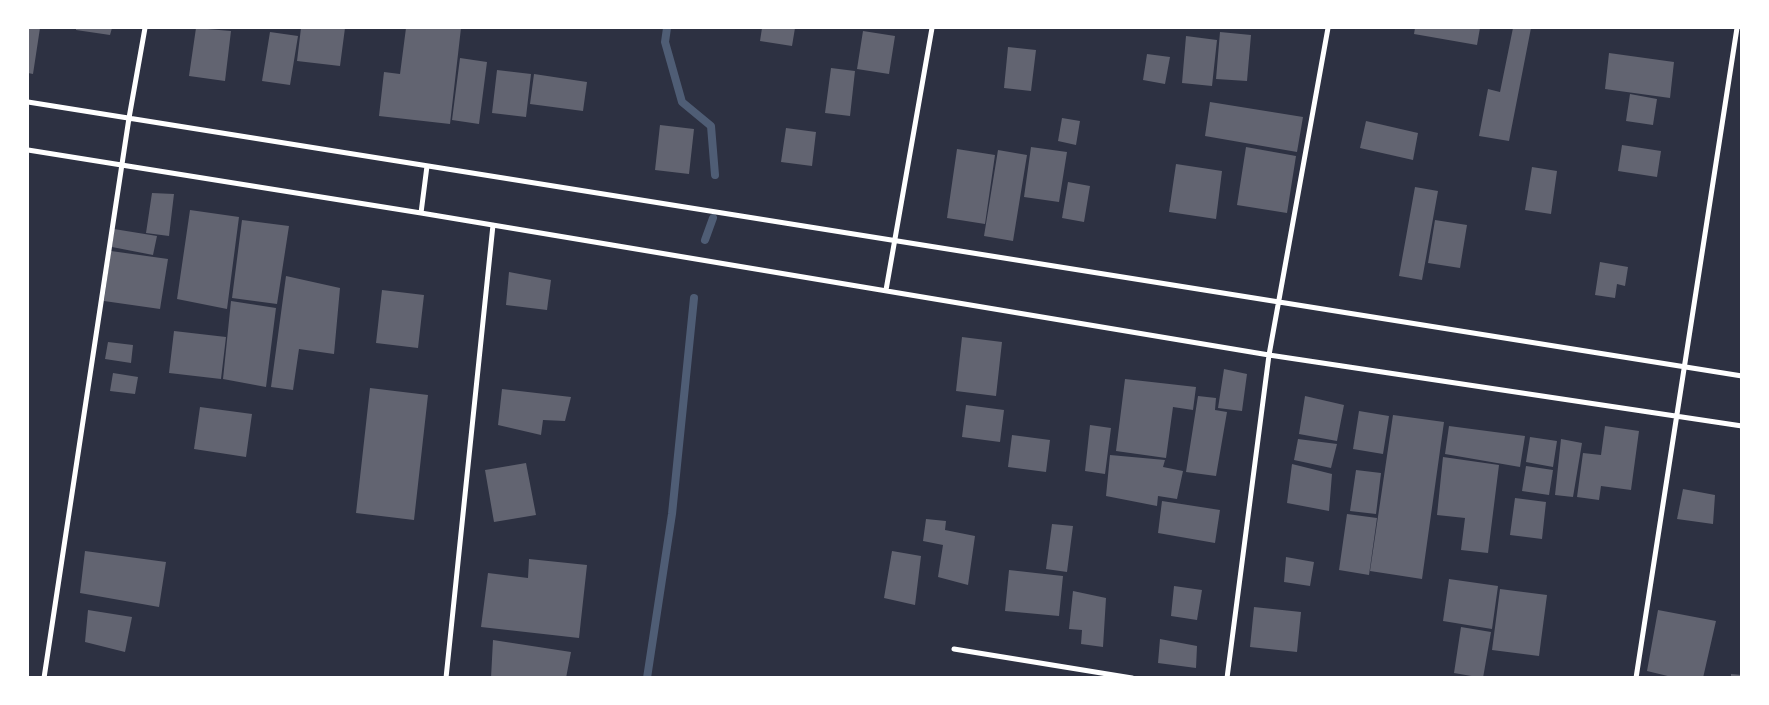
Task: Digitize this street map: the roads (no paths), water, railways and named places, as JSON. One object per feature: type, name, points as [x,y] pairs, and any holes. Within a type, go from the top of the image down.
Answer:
[{"type":"street","points":[[44,678],[129,118],[145,28]]},
{"type":"street","points":[[886,290],[932,28]]},
{"type":"street","points":[[1227,678],[1269,355],[1328,28]]},
{"type":"street","points":[[1636,678],[1737,28]]},
{"type":"street","points":[[28,102],[1742,376]]},
{"type":"street","points":[[28,150],[421,213],[1269,355],[1742,426]]},
{"type":"street","points":[[421,213],[428,166]]},
{"type":"street","points":[[446,678],[493,225]]},
{"type":"street","points":[[954,649],[1132,678]]},
{"type":"waterway","points":[[667,28],[665,42],[682,102],[711,126],[715,175]]},
{"type":"waterway","points":[[705,240],[713,218]]},
{"type":"waterway","points":[[647,678],[672,514],[694,298]]}]
